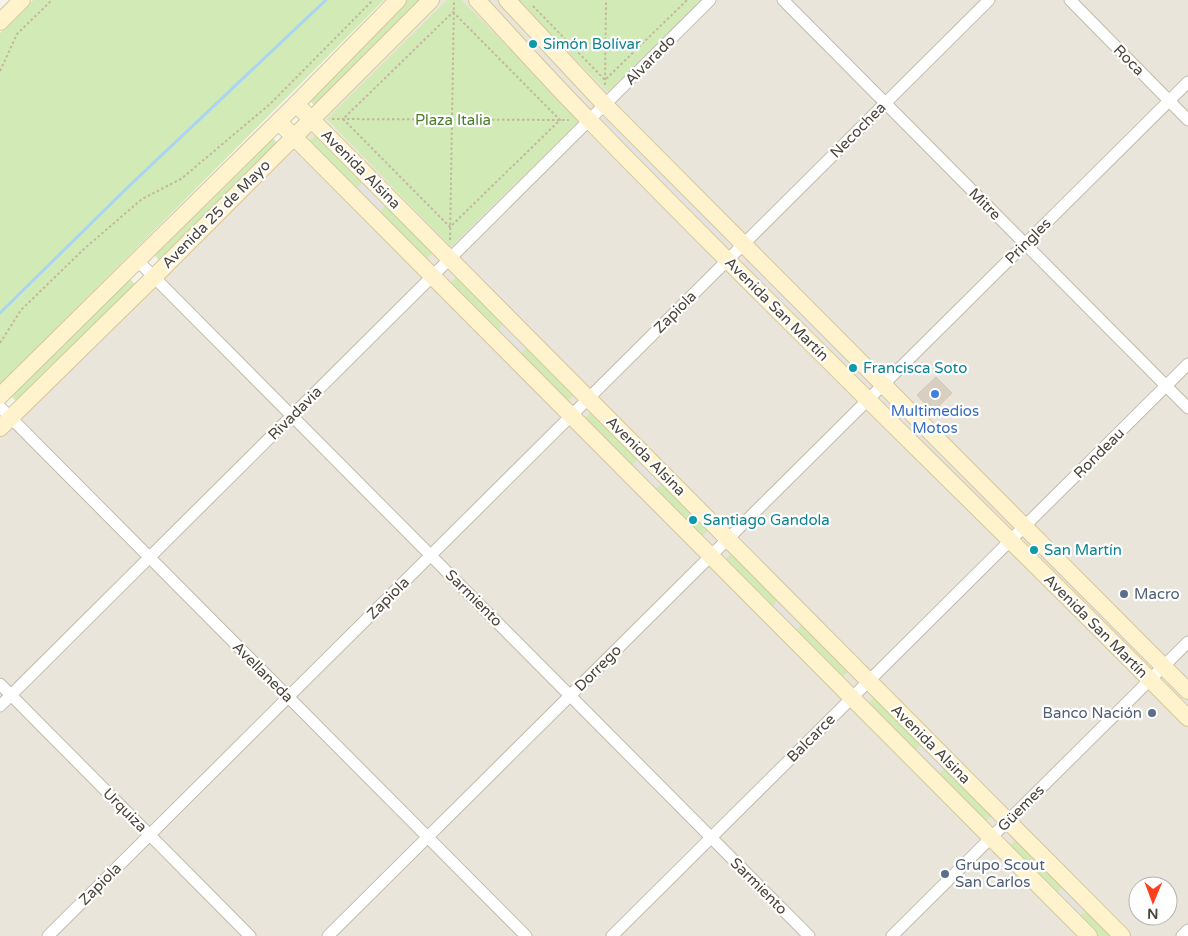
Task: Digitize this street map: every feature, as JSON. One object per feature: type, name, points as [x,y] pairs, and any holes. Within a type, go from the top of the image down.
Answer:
[{"type":"street","points":[[0,22],[22,0]]},
{"type":"street","name":"Avenida 25 de Mayo","points":[[0,396],[278,122],[398,0]]},
{"type":"street","name":"Avenida 25 de Mayo","points":[[3,418],[154,277],[431,0]]},
{"type":"street","name":"Avenida San Martín","points":[[477,0],[589,120],[727,260],[1188,718]]},
{"type":"street","name":"Avenida San Martín","points":[[508,0],[605,105],[1188,691]]},
{"type":"street","name":"Alvarado","points":[[589,120],[710,0]]},
{"type":"street","name":"Mitre","points":[[783,0],[1188,408]]},
{"type":"street","name":"Necochea","points":[[727,260],[989,0]]},
{"type":"street","name":"Roca","points":[[1070,0],[1188,120]]},
{"type":"street","name":"Pringles","points":[[869,399],[1188,82]]},
{"type":"street","name":"Avenida Alsina","points":[[296,104],[1122,936]]},
{"type":"street","name":"Rivadavia","points":[[0,706],[589,120]]},
{"type":"street","name":"Avenida Alsina","points":[[278,122],[1089,936]]},
{"type":"street","name":"Zapiola","points":[[48,936],[727,260]]},
{"type":"street","name":"Sarmiento","points":[[138,261],[810,936]]},
{"type":"street","name":"Rondeau","points":[[1010,541],[1188,364]]},
{"type":"street","name":"Dorrego","points":[[328,936],[869,399]]},
{"type":"street","name":"Avellaneda","points":[[3,418],[150,558],[526,936]]},
{"type":"street","name":"Balcarce","points":[[612,936],[1010,541]]},
{"type":"street","name":"Güemes","points":[[892,936],[1188,642]]},
{"type":"street","name":"Urquiza","points":[[0,684],[250,936]]},
{"type":"street","points":[[1182,936],[1188,930]]},
{"type":"path","points":[[0,71],[17,34],[52,0]]},
{"type":"path","points":[[0,343],[21,310],[85,248],[142,199],[180,179],[270,104],[373,0]]},
{"type":"path","points":[[450,259],[454,0]]},
{"type":"path","points":[[605,105],[606,0]]},
{"type":"path","points":[[605,80],[687,0]]},
{"type":"path","points":[[534,7],[605,80]]},
{"type":"path","points":[[344,119],[453,12]]},
{"type":"path","points":[[453,12],[560,120]]},
{"type":"path","points":[[311,119],[589,120]]},
{"type":"path","points":[[344,119],[450,228]]},
{"type":"path","points":[[450,228],[560,120]]},
{"type":"shaded area","points":[[431,0],[1188,0],[1188,936],[0,936],[0,428]]},
{"type":"shaded area","points":[[608,114],[730,238],[721,247],[599,123]]},
{"type":"shaded area","points":[[362,182],[386,205],[378,213],[355,190]]},
{"type":"shaded area","points":[[750,256],[872,380],[863,388],[741,265]]},
{"type":"shaded area","points":[[504,323],[528,346],[520,354],[497,331]]},
{"type":"shaded area","points":[[889,396],[1011,520],[1002,529],[880,405]]},
{"type":"shaded area","points":[[638,459],[662,483],[654,490],[631,467]]},
{"type":"shaded area","points":[[1028,536],[1150,660],[1141,668],[1019,545]]},
{"type":"shaded area","points":[[779,599],[803,623],[796,630],[772,607]]},
{"type":"shaded area","points":[[923,743],[946,766],[939,774],[915,751]]},
{"type":"shaded area","points":[[1063,886],[1087,909],[1079,917],[1056,894]]},
{"type":"green space","points":[[33,0],[384,0],[0,385],[0,33]]},
{"type":"green space","points":[[407,0],[419,0],[315,106],[309,100]]},
{"type":"green space","name":"Plaza Italia","points":[[447,0],[462,0],[580,120],[451,247],[327,119]]},
{"type":"green space","points":[[516,0],[701,0],[608,92]]},
{"type":"green space","points":[[316,135],[362,182],[355,190],[308,142]]},
{"type":"green space","points":[[271,136],[277,143],[159,260],[153,254]]},
{"type":"green space","points":[[386,205],[433,252],[425,260],[378,213]]},
{"type":"green space","points":[[457,276],[504,323],[497,331],[450,284]]},
{"type":"green space","points":[[128,277],[135,284],[16,401],[10,395]]},
{"type":"green space","points":[[528,346],[575,394],[567,401],[520,354]]},
{"type":"green space","points":[[591,412],[638,459],[631,467],[584,420]]},
{"type":"green space","points":[[662,483],[709,530],[701,537],[654,490]]},
{"type":"green space","points":[[733,552],[779,599],[772,607],[725,560]]},
{"type":"green space","points":[[803,623],[850,670],[842,677],[796,630]]},
{"type":"green space","points":[[876,696],[923,743],[915,751],[868,703]]},
{"type":"green space","points":[[946,766],[993,814],[986,821],[939,774]]},
{"type":"green space","points":[[1016,839],[1063,886],[1056,894],[1009,847]]},
{"type":"green space","points":[[1087,909],[1113,936],[1098,936],[1079,917]]},
{"type":"building","name":"Multimedios Motos","points":[[936,377],[952,393],[933,412],[917,395]]},
{"type":"waterway","points":[[0,313],[127,188],[326,0]]},
{"type":"place","name":"Simón Bolívar","points":[[533,44]]},
{"type":"place","name":"Francisca Soto","points":[[853,368]]},
{"type":"place","name":"Multimedios Motos","points":[[935,394]]},
{"type":"place","name":"Santiago Gandola","points":[[693,520]]},
{"type":"place","name":"San Martín","points":[[1034,550]]},
{"type":"place","name":"Macro","points":[[1124,594]]},
{"type":"place","name":"Banco Nación","points":[[1152,713]]},
{"type":"place","name":"Grupo Scout San Carlos","points":[[945,874]]}]
